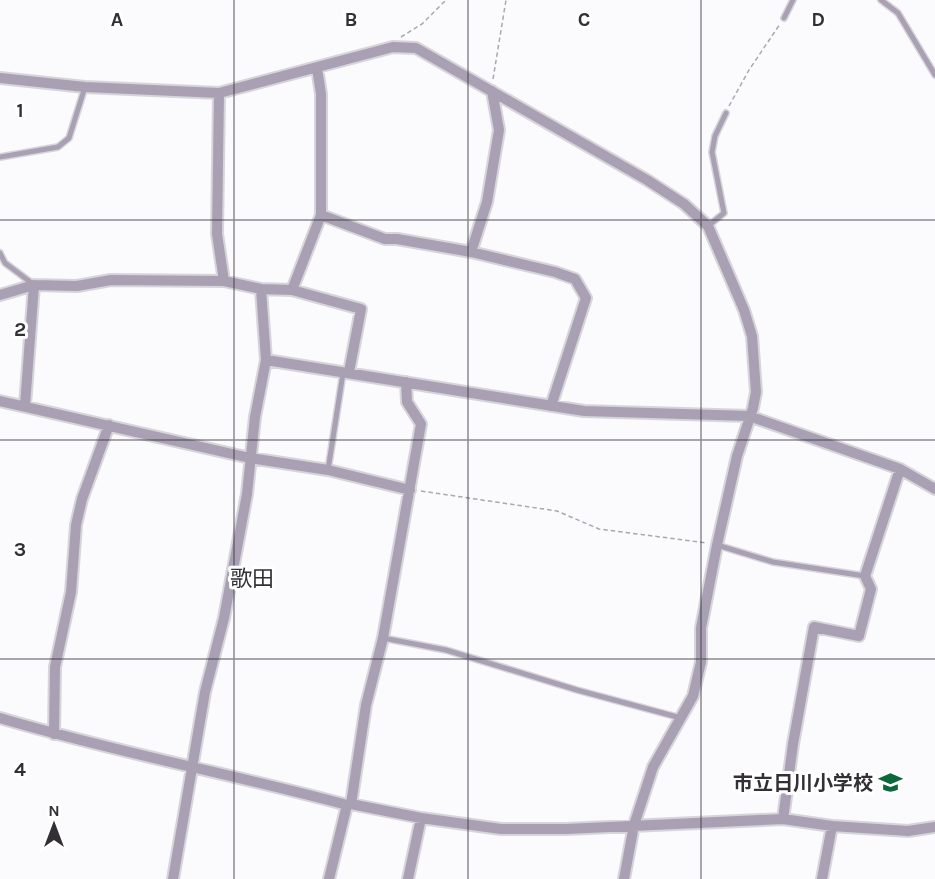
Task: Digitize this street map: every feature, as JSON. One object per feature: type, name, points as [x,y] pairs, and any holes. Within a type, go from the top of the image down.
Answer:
[{"type":"street","points":[[0,78],[85,87],[219,93],[393,47],[416,48],[647,180],[684,204],[708,226],[753,336],[756,392],[737,456],[717,545],[701,628],[701,662],[693,696],[653,767],[634,825],[624,879]]},
{"type":"street","points":[[292,290],[321,215],[321,94],[317,68]]},
{"type":"street","points":[[471,252],[487,202],[499,130],[492,90]]},
{"type":"street","points":[[219,93],[217,234],[224,280]]},
{"type":"street","points":[[321,215],[385,239],[471,252],[575,279],[586,298],[551,406]]},
{"type":"street","points":[[0,295],[34,285],[77,286],[111,280],[224,280],[261,289],[292,290],[361,309],[346,372]]},
{"type":"street","points":[[24,405],[34,285]]},
{"type":"street","points":[[173,879],[206,692],[224,618],[247,494],[255,417],[266,360],[261,289]]},
{"type":"street","points":[[266,360],[584,411],[750,417],[900,469],[935,489]]},
{"type":"street","points":[[329,879],[349,805],[366,705],[383,638],[421,424],[406,402],[406,382]]},
{"type":"street","points":[[0,400],[250,458],[328,470],[410,490]]},
{"type":"street","points":[[54,734],[55,667],[71,592],[76,525],[82,499],[109,425]]},
{"type":"street","points":[[783,819],[793,744],[814,627],[859,636],[871,588],[865,576],[900,469]]},
{"type":"street","points":[[0,718],[54,734],[349,805],[501,829],[566,829],[783,819],[831,826],[908,831],[935,827]]},
{"type":"street","points":[[408,879],[421,818]]},
{"type":"street","points":[[822,879],[831,826]]},
{"type":"lane","points":[[784,18],[793,0]]},
{"type":"lane","points":[[881,0],[898,13],[935,75]]},
{"type":"lane","points":[[0,157],[58,147],[69,138],[85,87]]},
{"type":"lane","points":[[708,226],[724,213],[712,152],[715,136],[726,113]]},
{"type":"lane","points":[[0,253],[5,262],[34,285]]},
{"type":"lane","points":[[328,470],[346,372]]},
{"type":"lane","points":[[717,545],[773,562],[865,576]]},
{"type":"lane","points":[[383,638],[446,650],[577,690],[681,718]]},
{"type":"path","points":[[393,47],[399,38],[422,24],[446,0]]},
{"type":"path","points":[[492,90],[506,0]]},
{"type":"path","points":[[726,113],[742,81],[784,18]]},
{"type":"path","points":[[410,490],[557,511],[599,529],[717,545]]},
{"type":"place","name":"市立日川小学校","points":[[891,783]]},
{"type":"district","name":"歌田","points":[[252,579]]}]
